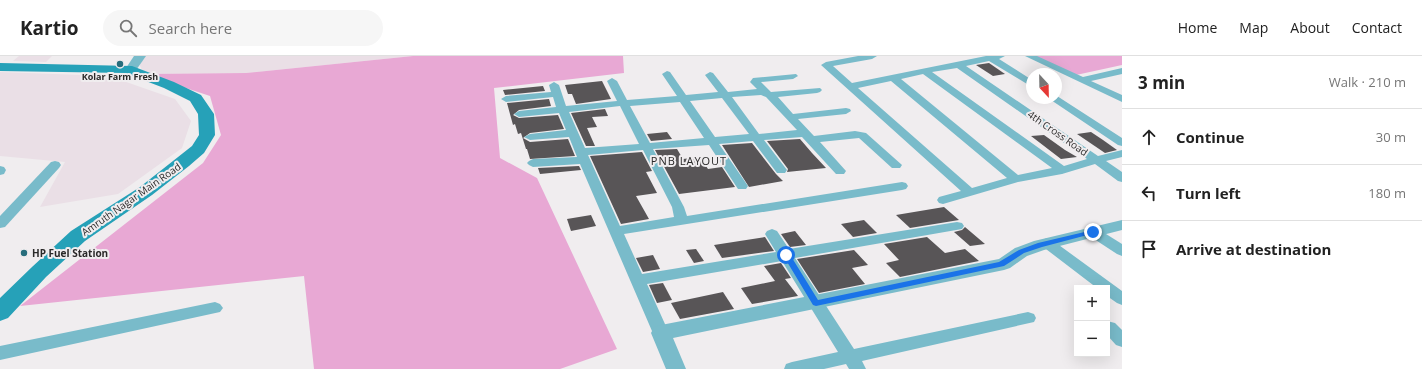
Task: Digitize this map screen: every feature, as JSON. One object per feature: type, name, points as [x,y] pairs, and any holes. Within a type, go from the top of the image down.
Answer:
[{"type":"main road","name":"Amruth Nagar Main Road","points":[[0,67],[131,63],[169,85],[196,98],[206,114],[207,135],[198,149],[146,191],[78,236],[39,272],[0,312]]},
{"type":"street","points":[[872,56],[826,65],[852,86],[971,193]]},
{"type":"street","points":[[1030,56],[1122,99]]},
{"type":"street","points":[[852,86],[995,57],[1026,80]]},
{"type":"street","name":"4th Cross Road","points":[[959,65],[1122,178]]},
{"type":"street","points":[[924,71],[1062,170]]},
{"type":"street","points":[[1082,80],[1122,71]]},
{"type":"street","points":[[667,74],[742,186]]},
{"type":"street","points":[[710,75],[781,170]]},
{"type":"street","points":[[793,76],[756,80],[755,82],[768,93],[840,171]]},
{"type":"street","points":[[894,78],[1016,180]]},
{"type":"street","points":[[612,81],[645,147],[678,207],[682,221]]},
{"type":"street","points":[[506,99],[555,90],[661,333],[673,368]]},
{"type":"street","points":[[518,114],[624,103],[818,90]]},
{"type":"street","points":[[1062,104],[1122,143]]},
{"type":"street","points":[[790,117],[846,111]]},
{"type":"street","points":[[530,137],[573,133]]},
{"type":"street","points":[[533,163],[645,147],[711,141],[756,137],[808,137],[855,134],[862,135],[896,165]]},
{"type":"street","points":[[943,200],[1016,180],[1062,170],[1122,153]]},
{"type":"street","points":[[0,223],[55,164]]},
{"type":"street","points":[[616,231],[902,186]]},
{"type":"street","points":[[661,333],[1004,264],[1021,252],[1047,243],[1122,225]]},
{"type":"street","points":[[637,280],[957,226]]},
{"type":"street","points":[[1093,232],[1122,251]]},
{"type":"street","points":[[772,234],[854,363]]},
{"type":"street","points":[[1047,243],[1122,299]]},
{"type":"street","points":[[0,353],[215,308]]},
{"type":"street","points":[[792,369],[854,363],[1028,318]]},
{"type":"street","points":[[1110,328],[1122,340]]},
{"type":"shaded area","points":[[19,56],[52,56],[46,62],[13,61]]},
{"type":"shaded area","points":[[144,56],[413,56],[246,73],[144,74],[139,64]]},
{"type":"shaded area","points":[[413,56],[623,56],[624,73],[494,88],[500,158],[537,178],[617,349],[560,369],[314,369],[304,276],[20,306],[203,163],[221,135],[210,96],[144,74],[246,73]]},
{"type":"shaded area","points":[[1034,56],[1122,56],[1122,65],[1076,75]]},
{"type":"shaded area","points":[[0,72],[109,76],[175,99],[191,121],[182,148],[118,194],[40,207],[65,162],[0,156]]},
{"type":"building","points":[[989,63],[1005,74],[993,76],[976,65]]},
{"type":"building","points":[[602,81],[611,99],[576,104],[572,94],[568,94],[565,85]]},
{"type":"building","points":[[543,86],[545,91],[505,95],[503,90]]},
{"type":"building","points":[[549,99],[551,106],[519,110],[513,115],[519,118],[558,115],[564,129],[530,133],[523,138],[530,142],[568,139],[575,156],[530,159],[521,133],[518,134],[515,124],[513,125],[507,103]]},
{"type":"building","points":[[605,109],[608,116],[592,117],[597,127],[587,128],[595,146],[586,146],[571,113]]},
{"type":"building","points":[[667,132],[672,139],[651,141],[647,134]]},
{"type":"building","points":[[1091,132],[1117,150],[1105,153],[1077,134]]},
{"type":"building","points":[[1044,135],[1077,157],[1061,159],[1031,136]]},
{"type":"building","points":[[800,139],[826,168],[787,172],[788,169],[767,141]]},
{"type":"building","points":[[752,143],[783,181],[749,187],[722,145]]},
{"type":"building","points":[[677,149],[683,159],[700,157],[708,169],[722,167],[735,187],[679,194],[655,150]]},
{"type":"building","points":[[642,152],[652,171],[646,172],[657,193],[636,196],[649,219],[621,224],[590,156]]},
{"type":"building","points":[[579,166],[581,170],[540,174],[538,168]]},
{"type":"building","points":[[944,207],[959,220],[910,228],[896,215]]},
{"type":"building","points":[[591,215],[596,226],[571,231],[567,219]]},
{"type":"building","points":[[864,220],[877,233],[853,237],[841,224]]},
{"type":"building","points":[[965,227],[985,244],[970,246],[954,232],[962,230]]},
{"type":"building","points":[[795,231],[806,245],[790,247],[781,234]]},
{"type":"building","points":[[765,237],[774,251],[722,258],[714,245]]},
{"type":"building","points":[[927,237],[945,253],[965,249],[979,261],[900,277],[886,263],[899,260],[884,244]]},
{"type":"building","points":[[696,249],[704,261],[694,263],[686,250]]},
{"type":"building","points":[[854,250],[868,265],[852,268],[865,284],[819,293],[797,259]]},
{"type":"building","points":[[653,255],[660,269],[643,272],[636,258]]},
{"type":"building","points":[[781,263],[791,278],[785,279],[798,296],[752,304],[741,288],[775,281],[764,266]]},
{"type":"building","points":[[663,283],[672,300],[657,303],[649,285]]},
{"type":"building","points":[[723,292],[734,309],[680,319],[671,303]]},
{"type":"place","name":"Kolar Farm Fresh","points":[[120,64]]},
{"type":"place","name":"HP Fuel Station","points":[[24,253]]},
{"type":"district","name":"PNB LAYOUT","points":[[689,160]]},
{"type":"route","points":[[786,255],[816,303],[1004,264],[1021,252],[1040,245],[1093,232]]}]
